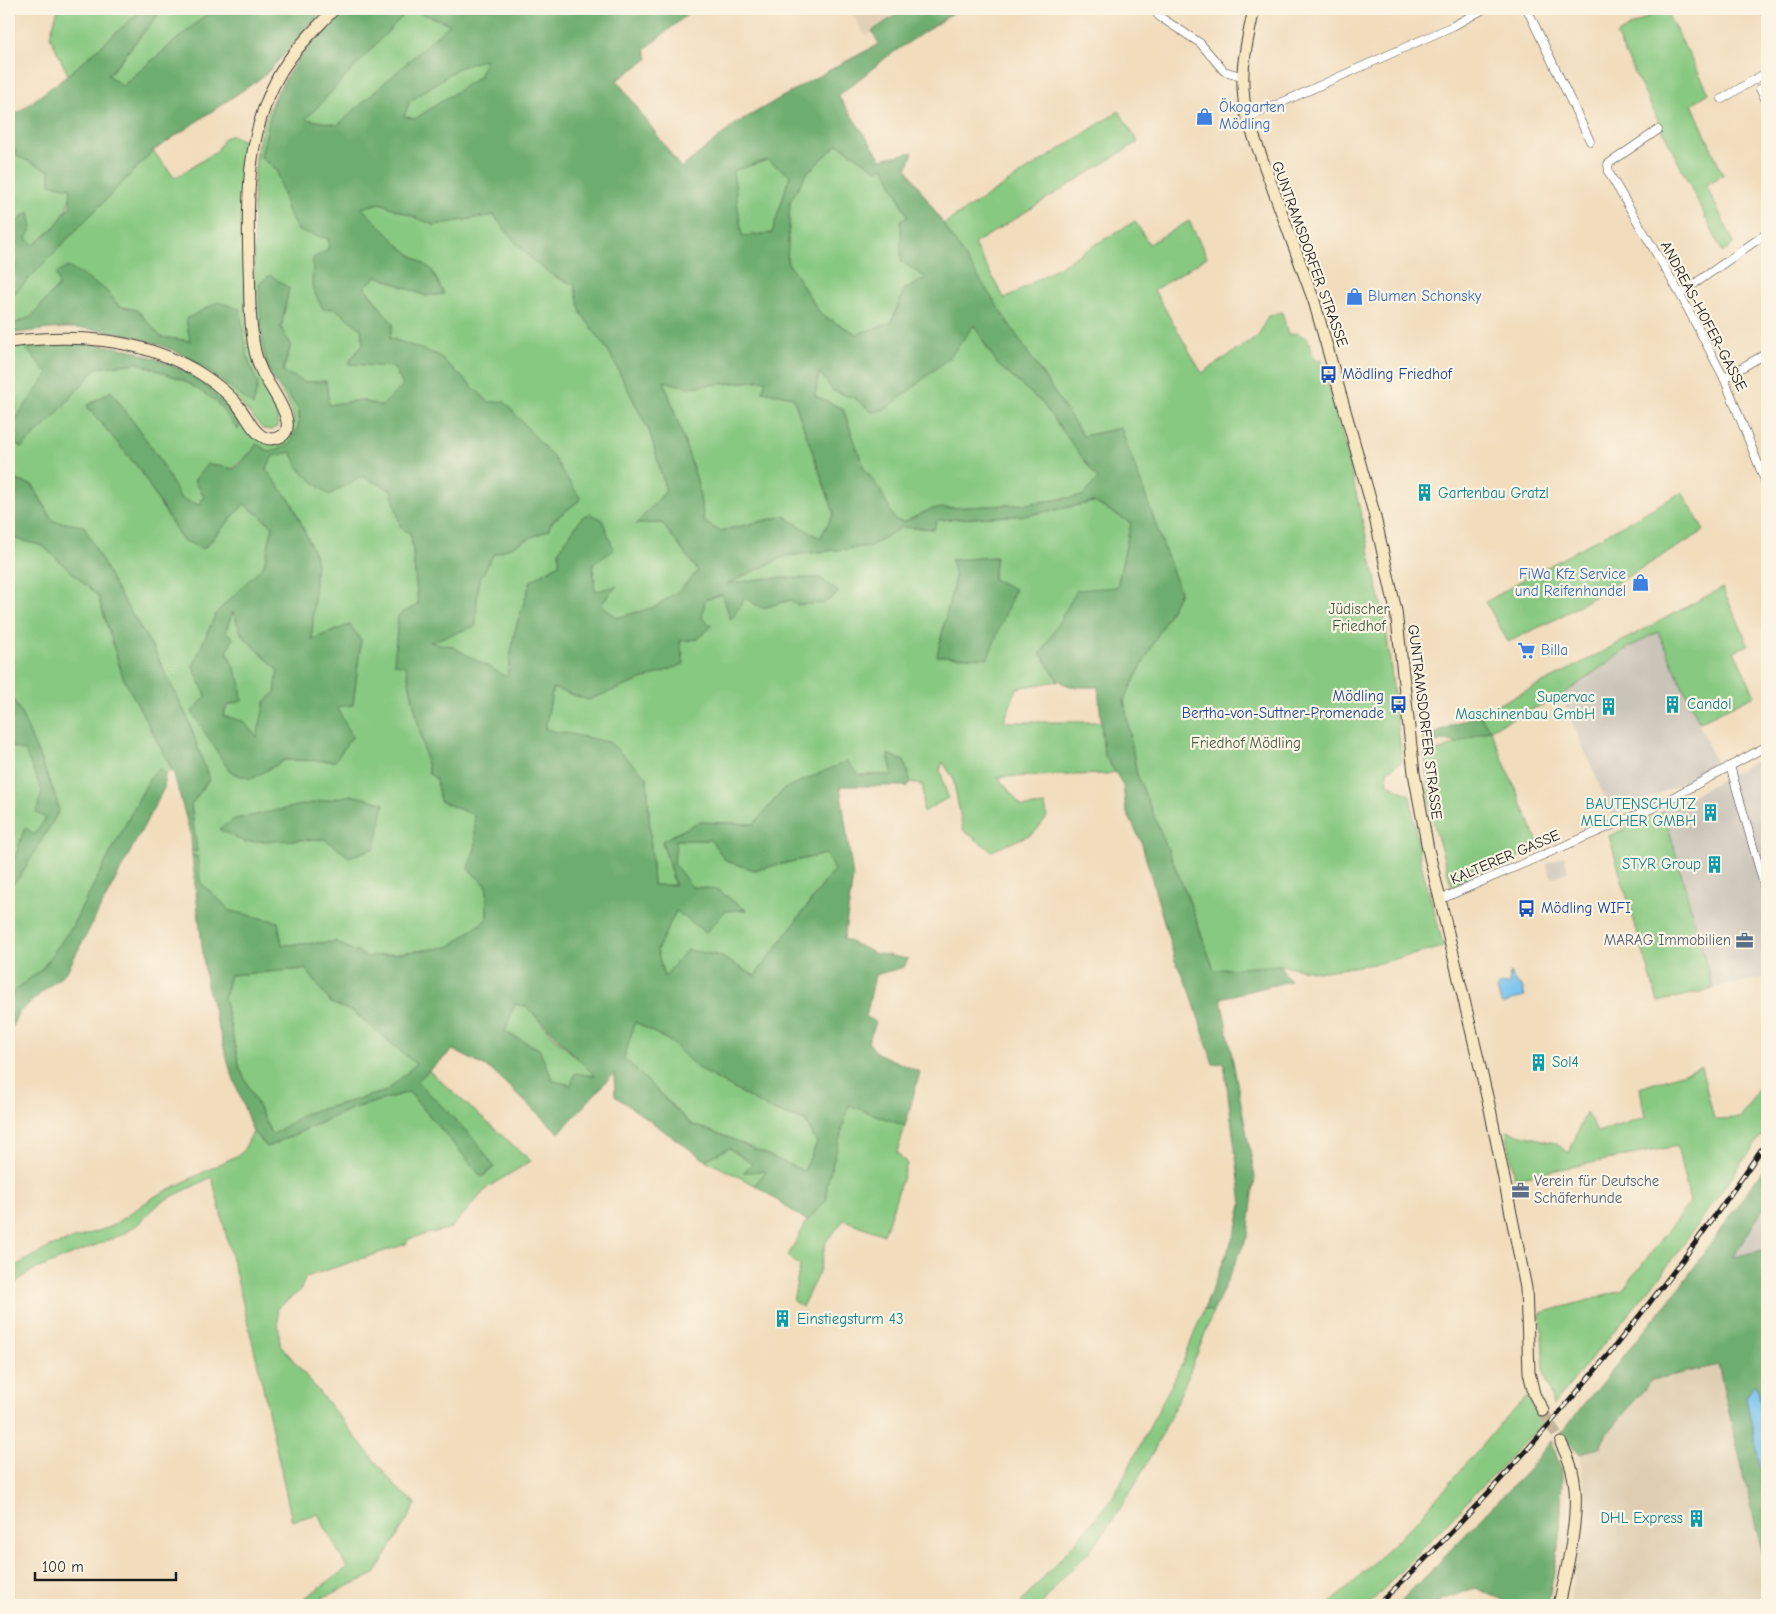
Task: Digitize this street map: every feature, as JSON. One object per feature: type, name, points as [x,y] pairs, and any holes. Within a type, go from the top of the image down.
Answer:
[{"type":"street","points":[[9,342],[61,336],[82,337],[130,344],[162,354],[194,370],[221,389],[240,408],[257,432],[263,437],[274,439],[282,434],[287,425],[286,413],[260,368],[253,344],[251,326],[248,215],[252,150],[261,113],[278,77],[295,52],[334,9]]},
{"type":"street","points":[[1152,9],[1160,18],[1200,44],[1224,71],[1241,76]]},
{"type":"street","name":"GUNTRAMSDORFER STRASSE","points":[[1254,9],[1241,76],[1247,118],[1314,301],[1374,513],[1396,611],[1414,774],[1428,849],[1490,1109],[1526,1288],[1530,1372],[1534,1394],[1543,1411]]},
{"type":"street","points":[[1247,118],[1453,26],[1484,9]]},
{"type":"street","points":[[1527,9],[1590,142]]},
{"type":"street","points":[[1722,99],[1767,72]]},
{"type":"street","points":[[1760,89],[1767,102]]},
{"type":"street","name":"ANDREAS-HOFER-GASSE","points":[[1658,130],[1608,164],[1609,174],[1680,294],[1724,378],[1767,486]]},
{"type":"street","points":[[1680,294],[1767,233]]},
{"type":"street","points":[[1724,378],[1767,353]]},
{"type":"street","name":"KALTERER GASSE","points":[[1441,899],[1654,807],[1767,746]]},
{"type":"street","points":[[1730,766],[1767,895]]},
{"type":"street","points":[[1559,1605],[1576,1492],[1573,1474],[1561,1443]]},
{"type":"shaded area","points":[[848,9],[905,9],[866,36]]},
{"type":"shaded area","points":[[1659,631],[1717,766],[1613,816],[1561,696],[1628,648]]},
{"type":"shaded area","points":[[1767,755],[1767,977],[1713,989],[1664,811]]},
{"type":"shaded area","points":[[1564,856],[1568,871],[1552,878],[1546,864]]},
{"type":"shaded area","points":[[1767,1203],[1767,1249],[1733,1258]]},
{"type":"shaded area","points":[[1718,1365],[1767,1574],[1767,1605],[1569,1605],[1584,1515],[1584,1483],[1580,1454],[1600,1448],[1606,1435],[1652,1380]]},
{"type":"green space","points":[[58,9],[143,9],[68,75],[50,36]]},
{"type":"green space","points":[[143,9],[163,9],[108,75],[122,86],[213,9],[326,9],[264,76],[153,151],[9,299],[9,227],[29,212],[32,228],[26,238],[34,245],[54,228],[70,206],[71,188],[50,184],[50,171],[17,156],[9,135],[9,119],[68,75]]},
{"type":"green space","points":[[163,9],[213,9],[122,86],[108,76]]},
{"type":"green space","points":[[346,9],[409,9],[694,9],[645,49],[648,59],[617,80],[681,168],[737,123],[813,79],[879,44],[872,31],[905,9],[959,9],[888,56],[838,96],[881,159],[913,152],[907,169],[1083,436],[1121,428],[1180,592],[1124,700],[1137,775],[1190,903],[1214,970],[1280,965],[1290,981],[1221,998],[1255,1177],[1248,1235],[1213,1312],[1204,1309],[1237,1228],[1242,1204],[1224,1063],[1213,1064],[1189,988],[1175,961],[1141,841],[1126,811],[1123,785],[1104,754],[1098,687],[1076,687],[1063,683],[1053,673],[1041,654],[1077,590],[1117,587],[1131,523],[1094,502],[1029,515],[937,520],[934,529],[902,527],[870,546],[785,556],[727,584],[768,578],[820,578],[839,592],[825,603],[797,605],[791,600],[762,608],[745,598],[731,620],[722,594],[705,600],[702,618],[712,626],[698,639],[680,641],[684,664],[588,700],[553,688],[545,729],[609,742],[647,777],[653,885],[675,885],[662,841],[699,822],[754,824],[784,789],[847,761],[859,775],[893,775],[888,754],[904,761],[911,782],[907,786],[840,786],[853,877],[844,939],[874,953],[908,959],[904,967],[875,975],[866,1017],[876,1023],[868,1042],[877,1053],[920,1072],[905,1126],[849,1105],[827,1184],[827,1199],[807,1221],[755,1185],[766,1171],[743,1172],[752,1164],[729,1148],[705,1160],[615,1096],[614,1073],[559,1133],[490,1069],[453,1050],[417,1081],[476,1141],[494,1167],[482,1177],[409,1092],[351,1109],[267,1147],[253,1132],[229,1066],[206,982],[192,856],[197,856],[200,882],[231,911],[278,922],[282,945],[336,942],[367,957],[449,947],[487,919],[487,886],[468,869],[476,846],[474,815],[440,801],[436,779],[429,774],[406,667],[394,663],[398,616],[418,604],[411,534],[401,528],[391,490],[362,476],[329,495],[301,471],[291,452],[273,456],[266,470],[292,503],[316,557],[312,639],[350,625],[361,640],[353,705],[337,707],[352,737],[335,761],[285,760],[251,779],[230,772],[192,712],[206,696],[193,666],[216,613],[264,565],[273,526],[244,504],[203,549],[182,540],[140,470],[87,406],[111,391],[157,455],[181,499],[200,505],[204,496],[194,481],[207,464],[235,469],[253,450],[256,444],[270,452],[288,446],[300,420],[295,404],[276,381],[266,361],[261,328],[259,284],[270,275],[289,288],[281,328],[291,344],[283,371],[304,382],[326,381],[329,405],[360,400],[382,406],[403,385],[394,367],[348,364],[363,344],[361,329],[336,309],[323,309],[312,287],[313,258],[328,250],[329,239],[298,231],[287,210],[277,170],[261,157],[275,96],[301,53]],"holes":[[[409,9],[450,24],[338,125],[306,119]],[[485,59],[480,76],[415,119],[404,116],[410,101],[458,68]],[[838,144],[877,170],[884,167],[908,217],[901,219],[901,261],[926,278],[904,290],[891,323],[857,334],[821,315],[787,261],[790,201],[806,174]],[[767,160],[790,175],[772,233],[742,236],[733,171]],[[380,203],[434,225],[494,215],[539,266],[550,274],[574,284],[581,313],[609,352],[650,433],[666,491],[636,524],[662,523],[698,571],[680,590],[655,607],[617,618],[601,604],[617,586],[595,591],[593,564],[614,550],[602,519],[590,514],[582,517],[559,551],[559,564],[531,581],[515,630],[507,677],[451,646],[430,642],[476,626],[478,583],[493,555],[548,530],[552,522],[581,499],[553,457],[504,401],[489,402],[438,355],[390,338],[393,324],[364,287],[377,276],[426,296],[444,294],[432,270],[402,248],[362,208]],[[974,325],[997,364],[1042,403],[1098,479],[1082,496],[1026,504],[931,509],[904,522],[895,520],[880,490],[864,468],[843,409],[815,396],[819,372],[833,391],[855,398],[872,412],[888,408],[950,357]],[[766,380],[762,391],[793,397],[834,513],[820,538],[784,516],[720,531],[704,522],[697,480],[664,381],[686,387]],[[233,612],[242,635],[278,670],[275,693],[265,702],[257,737],[243,721],[223,716],[226,706],[242,701],[240,681],[227,652],[233,638],[225,631]],[[676,840],[711,840],[726,861],[755,870],[826,854],[834,870],[755,976],[718,955],[687,950],[664,977],[657,950],[676,911],[706,933],[725,911],[746,910],[716,889],[692,887],[674,864]],[[306,969],[331,1003],[354,1012],[416,1064],[387,1091],[304,1114],[272,1135],[240,1069],[224,998],[230,975]],[[515,1004],[526,1006],[595,1076],[575,1073],[571,1085],[553,1081],[539,1049],[505,1032]],[[635,1022],[671,1042],[696,1067],[767,1108],[806,1121],[817,1143],[804,1171],[727,1137],[690,1124],[624,1058]]]},
{"type":"green space","points":[[409,9],[451,23],[338,125],[305,119]]},
{"type":"green space","points":[[1661,9],[1665,9],[1709,93],[1692,104],[1723,175],[1706,185],[1734,243],[1723,253],[1616,35]]},
{"type":"green space","points":[[486,58],[480,76],[415,119],[404,116],[410,101],[458,68]]},
{"type":"green space","points":[[275,96],[261,157],[277,170],[287,210],[329,239],[328,250],[336,309],[361,329],[363,344],[348,363],[394,367],[403,385],[382,406],[360,400],[328,405],[326,381],[304,382],[283,371],[291,345],[281,328],[289,288],[261,322],[269,369],[299,410],[299,428],[288,446],[270,452],[253,450],[204,496],[200,506],[181,499],[157,455],[111,391],[87,406],[140,470],[163,509],[204,549],[244,504],[273,526],[264,565],[216,613],[193,666],[206,696],[230,772],[251,779],[285,760],[335,761],[337,706],[353,705],[361,640],[350,625],[312,639],[316,557],[292,503],[266,470],[273,455],[291,452],[301,471],[362,476],[391,490],[401,528],[411,534],[418,604],[406,667],[429,773],[436,778],[440,801],[474,815],[476,846],[468,869],[487,886],[487,919],[449,947],[367,957],[336,942],[282,945],[278,922],[231,911],[200,882],[197,856],[192,856],[192,851],[197,851],[191,805],[209,779],[187,717],[153,648],[117,590],[53,521],[33,485],[18,481],[9,471],[9,436],[21,448],[52,419],[96,368],[138,363],[183,380],[217,401],[237,429],[240,421],[198,378],[225,398],[253,432],[265,442],[272,445],[288,435],[293,423],[292,411],[264,366],[258,344],[254,316],[255,170],[261,133]]},
{"type":"green space","name":"Friedhof Mödling","points":[[1119,111],[1138,142],[974,244],[1005,299],[1135,221],[1149,244],[1189,221],[1207,257],[1154,290],[1202,373],[1258,336],[1268,316],[1282,312],[1288,335],[1297,333],[1308,339],[1315,361],[1321,360],[1345,445],[1385,620],[1402,762],[1387,771],[1388,784],[1410,795],[1421,864],[1444,947],[1379,963],[1318,972],[1280,965],[1214,970],[1190,903],[1137,775],[1124,700],[1180,592],[1120,428],[1083,436],[942,225]]},
{"type":"green space","points":[[9,135],[17,156],[50,171],[50,184],[71,188],[67,207],[60,221],[34,245],[26,238],[29,212],[9,227],[9,213],[15,207],[9,210]]},
{"type":"green space","points":[[232,135],[248,143],[244,205],[247,333],[277,407],[278,426],[272,430],[263,429],[232,393],[187,357],[220,378],[253,405],[258,385],[247,356],[239,309],[190,341],[161,337],[137,310],[119,306],[106,290],[59,285],[31,317],[9,326],[9,299],[153,151],[175,178],[217,151],[224,138]]},
{"type":"green space","points":[[838,144],[877,170],[884,166],[908,217],[927,278],[904,290],[891,323],[857,334],[821,315],[787,261],[790,201],[806,174]]},
{"type":"green space","points":[[768,160],[790,175],[772,233],[742,237],[732,171]]},
{"type":"green space","points":[[380,203],[434,225],[493,215],[539,266],[550,274],[574,284],[581,313],[609,352],[650,433],[666,491],[637,524],[662,523],[698,571],[680,590],[655,607],[617,618],[601,604],[616,587],[595,592],[593,564],[559,564],[531,581],[515,630],[507,678],[451,646],[428,642],[475,626],[478,583],[493,555],[548,530],[552,522],[581,499],[489,402],[438,355],[389,338],[393,324],[364,286],[377,276],[426,296],[444,294],[432,270],[402,248],[361,208]]},
{"type":"green space","points":[[68,267],[106,290],[119,306],[137,310],[161,337],[190,341],[186,319],[218,302],[240,309],[247,356],[258,385],[253,406],[197,363],[174,351],[143,339],[94,329],[78,328],[56,328],[9,334],[9,326],[31,317],[59,285],[56,273]]},
{"type":"green space","points":[[974,325],[997,364],[1042,403],[1099,478],[1082,496],[1026,504],[931,509],[904,522],[894,520],[880,490],[864,468],[843,409],[815,396],[819,371],[833,391],[855,398],[872,412],[950,357]]},
{"type":"green space","points":[[46,343],[92,343],[132,350],[167,363],[198,378],[240,422],[238,430],[216,401],[183,380],[138,363],[96,368],[52,419],[21,448],[9,436],[9,428],[48,374],[24,346]]},
{"type":"green space","points":[[24,346],[48,374],[9,428],[9,348]]},
{"type":"green space","points":[[664,380],[686,387],[767,380],[763,391],[793,397],[834,513],[820,539],[784,516],[720,531],[704,522],[697,480]]},
{"type":"green space","points":[[9,471],[18,481],[32,485],[53,521],[84,526],[117,590],[153,648],[187,717],[209,779],[191,805],[197,852],[192,851],[191,836],[173,771],[123,677],[98,596],[43,546],[9,537]]},
{"type":"green space","points":[[1682,492],[1704,531],[1558,618],[1508,642],[1486,602],[1524,579],[1525,574],[1532,570],[1536,573]]},
{"type":"green space","points":[[1094,502],[1131,523],[1117,587],[1041,654],[1058,681],[1017,688],[1004,722],[1101,722],[1104,754],[1115,772],[1106,774],[998,777],[1022,807],[1045,805],[1047,817],[1034,833],[992,851],[963,830],[953,778],[943,762],[940,770],[948,798],[923,812],[923,786],[911,782],[904,761],[888,755],[893,775],[859,775],[784,789],[754,824],[699,822],[662,841],[675,886],[653,885],[647,777],[545,729],[553,688],[588,700],[620,687],[680,641],[698,639],[705,600],[723,594],[730,619],[745,598],[762,608],[791,600],[768,578],[725,585],[785,556],[870,546],[902,527],[934,529],[937,520],[1029,515]],"holes":[[[996,557],[993,579],[937,656],[955,577],[952,560]]]},
{"type":"green space","points":[[9,537],[43,546],[98,596],[123,677],[173,771],[165,774],[160,768],[150,778],[71,928],[42,969],[9,995],[9,888],[21,875],[56,797],[21,713],[9,692]]},
{"type":"green space","points":[[996,557],[993,579],[1015,589],[988,658],[937,656],[955,577],[951,560]]},
{"type":"green space","points":[[1722,588],[1749,645],[1734,651],[1755,695],[1699,722],[1658,632],[1628,648],[1561,696],[1490,729],[1478,714],[1553,678]]},
{"type":"green space","points":[[233,611],[242,635],[278,670],[275,693],[265,702],[258,737],[223,716],[240,681],[226,647],[227,631]]},
{"type":"green space","points":[[9,692],[21,713],[56,797],[59,811],[21,875],[9,888],[9,876],[25,827],[34,835],[46,818],[36,813],[42,791],[25,751],[9,746]]},
{"type":"green space","points":[[1478,714],[1490,729],[1456,744],[1455,742],[1441,741],[1432,745],[1435,753],[1425,757],[1423,738]]},
{"type":"green space","points":[[1490,729],[1540,847],[1454,885],[1451,884],[1431,814],[1425,757]]},
{"type":"green space","points":[[9,746],[25,751],[43,791],[37,813],[47,818],[33,836],[25,827],[9,876]]},
{"type":"green space","points":[[160,768],[165,774],[164,788],[67,971],[18,1013],[9,1034],[9,995],[42,969],[71,928],[150,778]]},
{"type":"green space","points":[[351,795],[384,803],[375,848],[349,857],[325,839],[244,842],[219,829],[235,819]]},
{"type":"green space","points":[[1664,811],[1713,989],[1658,1002],[1609,836]]},
{"type":"green space","points":[[676,840],[711,840],[726,861],[755,870],[826,854],[834,870],[755,976],[718,955],[664,977],[657,950],[676,911],[746,910],[716,889],[692,887],[674,864]]},
{"type":"green space","points":[[306,969],[331,1003],[354,1012],[416,1064],[387,1091],[304,1114],[272,1135],[240,1069],[224,998],[230,975]]},
{"type":"green space","points":[[514,1004],[526,1006],[552,1035],[596,1076],[571,1085],[553,1081],[539,1049],[505,1032]]},
{"type":"green space","points":[[635,1022],[671,1042],[696,1067],[767,1108],[805,1121],[817,1143],[804,1171],[727,1137],[691,1124],[624,1058]]},
{"type":"green space","points":[[1701,1067],[1714,1119],[1740,1118],[1767,1075],[1767,1128],[1661,1275],[1553,1405],[1544,1372],[1541,1313],[1622,1291],[1690,1202],[1677,1146],[1515,1178],[1506,1131],[1555,1143],[1569,1153],[1586,1112],[1598,1132],[1645,1117],[1640,1088]]},
{"type":"green space","points":[[428,1070],[531,1161],[488,1187],[451,1228],[408,1239],[406,1244],[306,1277],[300,1291],[277,1308],[280,1344],[396,1487],[416,1504],[375,1574],[321,1598],[323,1605],[303,1605],[305,1598],[347,1568],[318,1514],[292,1521],[259,1369],[212,1177],[161,1202],[138,1224],[121,1235],[29,1272],[9,1288],[9,1269],[50,1247],[110,1227],[154,1197],[242,1153],[253,1132],[267,1147],[351,1109],[409,1092],[482,1177],[494,1167],[476,1141],[416,1081]]},
{"type":"green space","points":[[849,1104],[905,1126],[897,1152],[907,1164],[884,1235],[844,1220],[826,1241],[819,1272],[802,1307],[793,1301],[800,1266],[788,1256],[807,1221],[827,1199],[827,1184]]},
{"type":"green space","points":[[729,1148],[752,1164],[744,1172],[767,1171],[755,1185],[705,1160]]},
{"type":"green space","points":[[1767,1164],[1767,1203],[1733,1257],[1767,1249],[1767,1431],[1756,1383],[1746,1397],[1767,1500],[1767,1574],[1718,1365],[1652,1380],[1606,1435],[1600,1448],[1580,1454],[1560,1434],[1680,1287]]},
{"type":"green space","points":[[1204,1309],[1213,1312],[1190,1371],[1164,1430],[1134,1487],[1092,1548],[1055,1587],[1042,1605],[1019,1605],[1110,1501],[1183,1362]]},
{"type":"green space","points":[[1527,1396],[1542,1424],[1368,1605],[1329,1605],[1418,1520],[1500,1424]]},
{"type":"green space","points":[[1552,1440],[1562,1476],[1560,1539],[1548,1605],[1514,1605],[1476,1588],[1442,1600],[1436,1605],[1397,1605],[1526,1472]]},
{"type":"water","points":[[1510,973],[1517,984],[1522,986],[1525,997],[1511,1000],[1504,1005],[1501,1003],[1497,990],[1498,985],[1509,984]]},
{"type":"water","points":[[1756,1383],[1767,1431],[1767,1500],[1746,1397]]},
{"type":"tunnel","points":[[1543,1411],[1561,1443]]},
{"type":"railway","points":[[1377,1605],[1418,1567],[1476,1506],[1595,1371],[1684,1258],[1767,1141]]},
{"type":"place","name":"Ökogarten Mödling","points":[[1205,116]]},
{"type":"place","name":"Blumen Schonsky","points":[[1354,296]]},
{"type":"place","name":"Mödling Friedhof","points":[[1328,374]]},
{"type":"place","name":"Gartenbau Gratzl","points":[[1424,493]]},
{"type":"place","name":"FiWa Kfz Service und Reifenhandel","points":[[1640,583]]},
{"type":"place","name":"Billa","points":[[1527,650]]},
{"type":"place","name":"Candol","points":[[1673,704]]},
{"type":"place","name":"Mödling Bertha-von-Suttner-Promenade","points":[[1398,705]]},
{"type":"place","name":"Supervac Maschinenbau GmbH","points":[[1609,706]]},
{"type":"place","name":"BAUTENSCHUTZ MELCHER GMBH","points":[[1710,813]]},
{"type":"place","name":"STYR Group","points":[[1715,864]]},
{"type":"place","name":"Mödling WIFI","points":[[1527,908]]},
{"type":"place","name":"MARAG Immobilien","points":[[1745,940]]},
{"type":"place","name":"Sol4","points":[[1538,1062]]},
{"type":"place","name":"Verein für Deutsche Schäferhunde","points":[[1520,1190]]},
{"type":"place","name":"Einstiegsturm 43","points":[[783,1319]]},
{"type":"place","name":"DHL Express","points":[[1697,1518]]},
{"type":"park label","name":"Jüdischer Friedhof","points":[[1359,618]]}]
